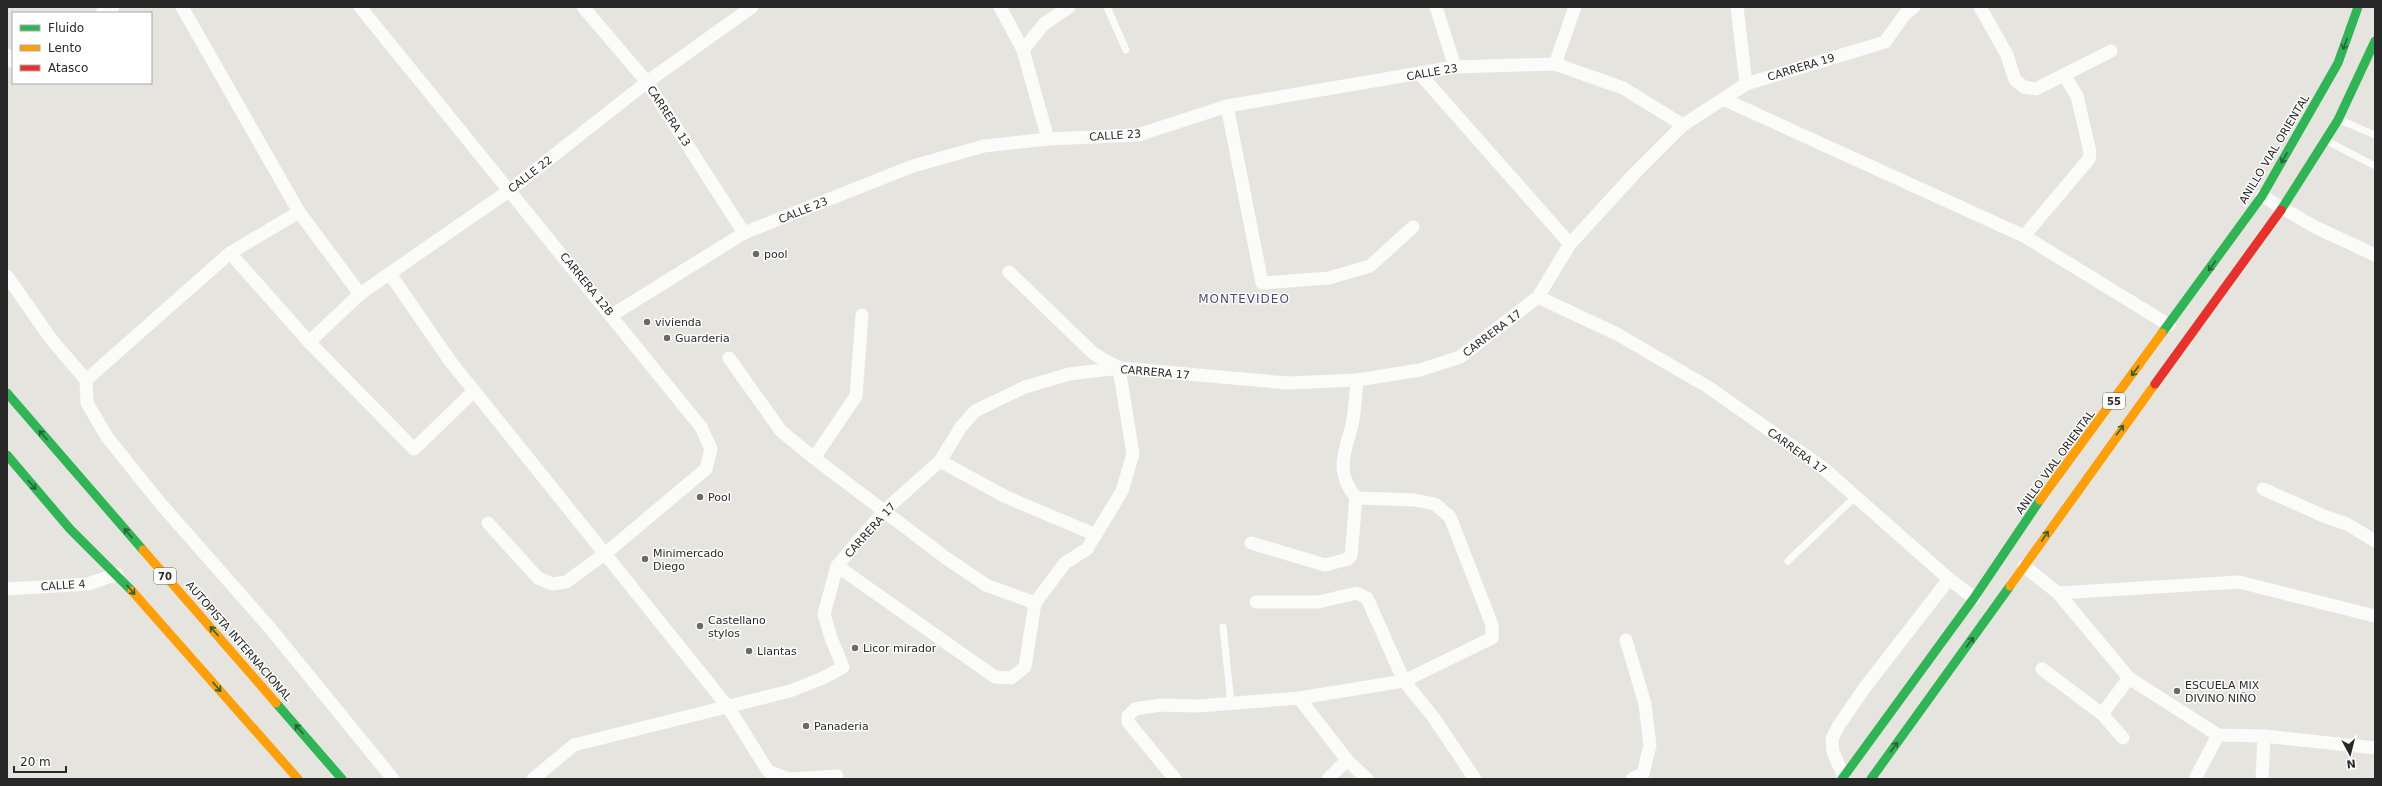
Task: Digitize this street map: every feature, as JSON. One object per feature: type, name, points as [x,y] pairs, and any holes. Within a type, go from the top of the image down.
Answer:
[{"type":"highway","name":"ANILLO VIAL ORIENTAL","points":[[1843,778],[1974,598],[2042,498],[2170,325],[2262,196],[2338,63],[2358,7]]},
{"type":"highway","name":"55","points":[[1871,779],[2024,566],[2060,513],[2282,208],[2338,120],[2375,43]]},
{"type":"highway","name":"AUTOPISTA INTERNACIONAL","points":[[7,393],[342,779]]},
{"type":"highway","points":[[7,455],[70,529],[117,574],[298,779]]},
{"type":"street","points":[[104,12],[113,7]]},
{"type":"street","points":[[182,7],[299,212],[360,294]]},
{"type":"street","name":"CARRERA 12B","points":[[360,7],[702,427],[711,449],[706,469],[606,552],[566,582],[552,584],[538,578],[488,523]]},
{"type":"street","name":"CARRERA 13","points":[[583,7],[647,82],[744,233]]},
{"type":"street","name":"CALLE 22","points":[[309,342],[360,294],[510,190],[647,82],[752,7]]},
{"type":"street","points":[[1000,7],[1023,50],[1048,139]]},
{"type":"street","points":[[1023,50],[1044,24],[1069,7]]},
{"type":"street","points":[[1436,7],[1456,67]]},
{"type":"street","points":[[1554,64],[1575,7]]},
{"type":"street","points":[[1736,7],[1746,84]]},
{"type":"street","points":[[1980,7],[2007,55],[2015,80],[2024,87],[2036,89],[2111,51]]},
{"type":"street","name":"CARRERA 19","points":[[1683,125],[1746,84],[1885,42],[1907,9]]},
{"type":"street","name":"CALLE 23","points":[[612,315],[744,233],[913,166],[944,156],[984,146],[1048,139],[1138,135],[1227,106],[1456,67],[1554,64],[1623,88],[1683,125]]},
{"type":"street","points":[[1420,74],[1570,244]]},
{"type":"street","points":[[2024,236],[2089,159],[2090,152],[2077,96],[2064,75]]},
{"type":"street","points":[[1722,99],[2024,236],[2170,325]]},
{"type":"street","points":[[1227,106],[1262,283],[1329,278],[1370,266],[1413,227]]},
{"type":"street","name":"CARRERA 17","points":[[728,707],[790,691],[822,678],[843,667],[830,638],[824,614],[837,566],[885,510],[940,461],[961,427],[975,411],[1025,386],[1069,374],[1119,368],[1288,383],[1357,380],[1420,370],[1460,357],[1538,296],[1570,244],[1635,173],[1683,125]]},
{"type":"street","points":[[2262,196],[2315,227],[2375,254]]},
{"type":"street","points":[[86,380],[230,253],[299,212]]},
{"type":"street","points":[[230,253],[309,342],[414,449],[474,391]]},
{"type":"street","points":[[837,566],[995,677],[1011,678],[1025,667],[1035,603],[1065,563],[1088,549],[1122,491],[1133,454],[1119,368],[1094,354],[1010,272]]},
{"type":"street","points":[[390,274],[450,362],[606,552],[728,707],[768,771],[789,779],[837,776]]},
{"type":"street","points":[[7,276],[51,339],[86,380],[87,404],[107,437],[160,503],[275,634],[393,779]]},
{"type":"street","name":"CARRERA 17","points":[[1538,296],[1616,334],[1708,387],[1822,467],[1949,579],[1974,598]]},
{"type":"street","points":[[814,458],[856,396],[862,315]]},
{"type":"street","points":[[729,358],[781,431],[814,458],[885,510],[946,558],[986,585],[1035,603]]},
{"type":"street","points":[[1251,543],[1325,565],[1348,559],[1353,549],[1356,498],[1347,486],[1342,472],[1343,455],[1353,420],[1357,380]]},
{"type":"street","points":[[940,461],[1006,497],[1096,535]]},
{"type":"street","points":[[2263,489],[2326,517],[2346,524],[2375,541]]},
{"type":"street","points":[[1175,779],[1128,722],[1128,716],[1135,709],[1160,705],[1198,706],[1299,698],[1404,681],[1492,638],[1492,625],[1450,517],[1435,504],[1415,500],[1356,498]]},
{"type":"street","points":[[2024,566],[2058,593],[2129,678],[2218,735],[2264,736],[2375,748]]},
{"type":"street","name":"CALLE 4","points":[[7,589],[88,584],[117,574]]},
{"type":"street","points":[[1843,778],[1833,752],[1832,739],[1866,686],[1949,579]]},
{"type":"street","points":[[2058,593],[2239,582],[2375,616]]},
{"type":"street","points":[[1256,602],[1318,602],[1357,593],[1367,598],[1404,681],[1434,718],[1475,779]]},
{"type":"street","points":[[1626,640],[1645,704],[1650,745],[1643,774],[1632,779]]},
{"type":"street","points":[[2042,669],[2102,714],[2123,738]]},
{"type":"street","points":[[2102,714],[2129,678]]},
{"type":"street","points":[[1299,698],[1347,760],[1367,779]]},
{"type":"street","points":[[533,779],[574,745],[728,707]]},
{"type":"street","points":[[2195,779],[2218,735]]},
{"type":"street","points":[[2262,779],[2264,736]]},
{"type":"street","points":[[1328,779],[1347,760]]},
{"type":"lane","points":[[1107,7],[1126,50]]},
{"type":"lane","points":[[2338,120],[2375,135]]},
{"type":"lane","points":[[2325,140],[2375,166]]},
{"type":"lane","points":[[1788,561],[1855,497]]},
{"type":"lane","points":[[1223,627],[1231,703]]},
{"type":"traffic: fast","points":[[2162,333],[2262,196],[2338,63],[2358,7]]},
{"type":"traffic: fast","points":[[2281,210],[2338,120],[2375,41]]},
{"type":"traffic: fast","points":[[7,393],[143,550]]},
{"type":"traffic: fast","points":[[7,455],[70,529],[132,591]]},
{"type":"traffic: fast","points":[[1842,779],[1974,598],[2040,500]]},
{"type":"traffic: fast","points":[[1871,779],[2010,586]]},
{"type":"traffic: fast","points":[[276,703],[342,779]]},
{"type":"traffic: slow","points":[[2040,500],[2162,333]]},
{"type":"traffic: slow","points":[[2010,586],[2155,384]]},
{"type":"traffic: slow","points":[[143,550],[276,703]]},
{"type":"traffic: slow","points":[[132,591],[298,779]]},
{"type":"traffic: jam","points":[[2155,384],[2281,210]]},
{"type":"place","name":"pool","points":[[756,254]]},
{"type":"place","name":"vivienda","points":[[647,322]]},
{"type":"place","name":"Guarderia","points":[[667,338]]},
{"type":"place","name":"Pool","points":[[700,497]]},
{"type":"place","name":"Minimercado Diego","points":[[645,559]]},
{"type":"place","name":"Castellano stylos","points":[[700,626]]},
{"type":"place","name":"Licor mirador","points":[[855,648]]},
{"type":"place","name":"Llantas","points":[[749,651]]},
{"type":"place","name":"ESCUELA MIX DIVINO NIÑO","points":[[2177,691]]},
{"type":"place","name":"Panaderia","points":[[806,726]]},
{"type":"district","name":"MONTEVIDEO","points":[[1244,299]]}]
